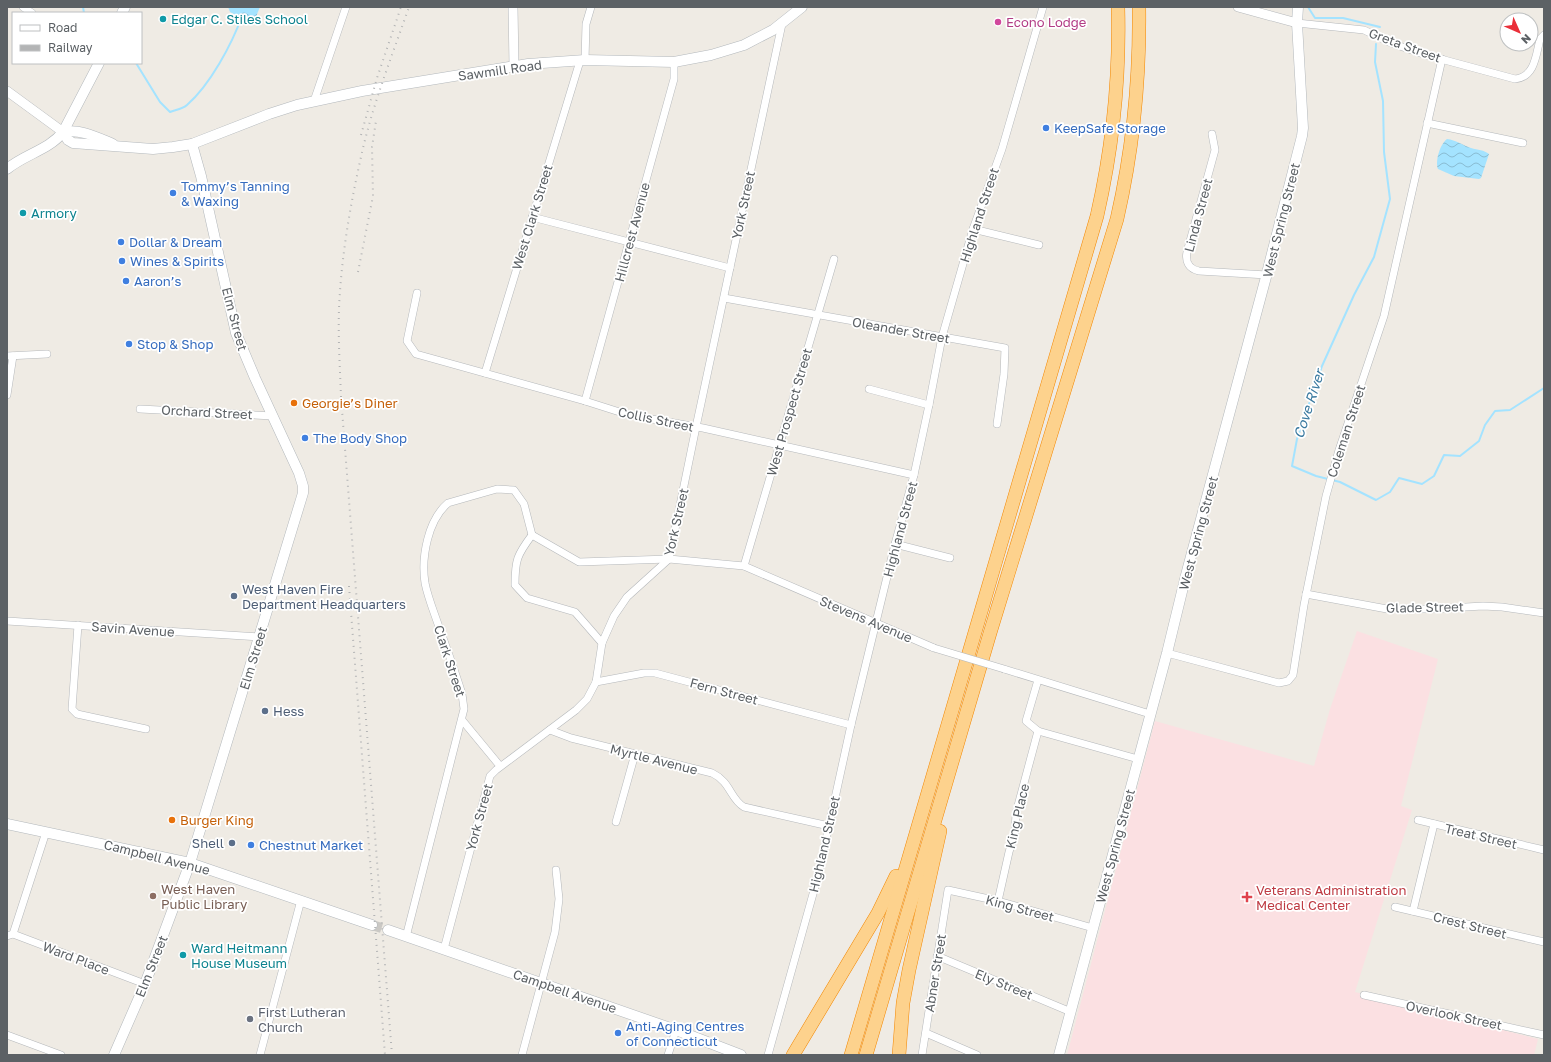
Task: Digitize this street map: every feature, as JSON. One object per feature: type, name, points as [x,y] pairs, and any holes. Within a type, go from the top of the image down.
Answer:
[{"type":"highway","points":[[851,1055],[1097,216],[1107,170],[1114,124],[1119,53],[1118,7]]},
{"type":"highway","points":[[866,1055],[970,701],[1117,219],[1134,126],[1138,79],[1139,7]]},
{"type":"highway","points":[[899,1055],[903,1003],[909,970],[970,701]]},
{"type":"highway","points":[[793,1055],[874,920],[893,884],[937,763]]},
{"type":"main road","name":"Sawmill Road","points":[[63,132],[68,140],[73,143],[102,146],[153,149],[192,144],[269,114],[314,101],[362,91],[514,66],[582,61],[674,62],[728,51],[755,40],[782,24],[802,7]]},
{"type":"main road","name":"West Spring Street","points":[[1059,1055],[1167,653],[1194,544],[1267,275],[1302,136],[1303,128],[1298,7]]},
{"type":"main road","points":[[7,169],[19,160],[53,142],[63,132],[98,64]]},
{"type":"main road","name":"Elm Street","points":[[114,1055],[145,984],[190,863],[303,494],[303,486],[299,473],[249,366],[236,333],[201,176],[192,144]]},
{"type":"main road","name":"Campbell Avenue","points":[[7,824],[190,863],[372,925]]},
{"type":"main road","name":"Campbell Avenue","points":[[388,930],[676,1030],[741,1055]]},
{"type":"street","points":[[314,101],[346,7]]},
{"type":"street","points":[[513,7],[514,66]]},
{"type":"street","name":"West Clark Street","points":[[485,373],[532,217],[582,61],[586,24],[591,7]]},
{"type":"street","name":"Highland Street","points":[[768,1055],[818,876],[851,725],[895,544],[914,476],[942,337],[973,229],[1002,149],[1043,7]]},
{"type":"street","name":"Greta Street","points":[[1238,7],[1298,23],[1364,30],[1391,43],[1511,78],[1518,78],[1527,75],[1530,71],[1540,39],[1544,35]]},
{"type":"street","name":"York Street","points":[[444,949],[489,780],[493,773],[500,766],[582,706],[588,699],[596,682],[602,643],[620,606],[669,559],[782,24]]},
{"type":"street","name":"Coleman Street","points":[[1167,653],[1279,683],[1288,682],[1294,675],[1306,594],[1331,480],[1384,316],[1442,59]]},
{"type":"street","name":"Hillcrest Avenue","points":[[585,401],[674,79],[674,62]]},
{"type":"street","points":[[7,91],[63,132]]},
{"type":"street","points":[[1427,123],[1523,143]]},
{"type":"street","name":"Linda Street","points":[[1212,134],[1215,150],[1186,258],[1193,269],[1199,271],[1267,275]]},
{"type":"street","points":[[532,217],[730,268]]},
{"type":"street","points":[[973,229],[1039,245]]},
{"type":"street","name":"West Prospect Street","points":[[744,566],[780,446],[816,315],[834,259]]},
{"type":"street","name":"Collis Street","points":[[417,293],[407,341],[416,354],[630,415],[696,427],[914,476]]},
{"type":"street","name":"Oleander Street","points":[[724,298],[1004,348],[1004,374],[997,424]]},
{"type":"street","points":[[7,395],[10,356],[47,354]]},
{"type":"street","points":[[868,389],[929,405]]},
{"type":"street","name":"Orchard Street","points":[[140,409],[273,416]]},
{"type":"street","name":"Clark Street","points":[[406,937],[464,709],[462,694],[430,602],[425,583],[424,560],[430,533],[434,522],[443,507],[454,500],[497,489],[514,490],[524,504],[532,535]]},
{"type":"street","points":[[532,535],[519,552],[515,570],[515,585],[527,598],[575,612],[602,643]]},
{"type":"street","name":"Stevens Avenue","points":[[532,535],[579,562],[669,559],[744,566],[934,648],[1150,714]]},
{"type":"street","points":[[895,544],[950,558]]},
{"type":"street","name":"Glade Street","points":[[1306,594],[1387,609],[1432,609],[1483,606],[1544,613]]},
{"type":"street","name":"Savin Avenue","points":[[7,621],[259,637]]},
{"type":"street","points":[[78,625],[72,709],[77,714],[146,729]]},
{"type":"street","name":"Fern Street","points":[[596,682],[644,673],[655,673],[851,725]]},
{"type":"street","points":[[1038,680],[1026,721],[1038,731],[1138,759]]},
{"type":"street","points":[[462,720],[500,766]]},
{"type":"street","name":"Myrtle Avenue","points":[[550,730],[571,738],[716,775],[727,784],[738,803],[744,807],[829,826]]},
{"type":"street","name":"King Place","points":[[998,901],[1009,852],[1015,833],[1016,813],[1038,731]]},
{"type":"street","points":[[616,822],[635,754]]},
{"type":"street","name":"Treat Street","points":[[1418,820],[1544,850]]},
{"type":"street","points":[[1413,911],[1434,824]]},
{"type":"street","points":[[10,935],[46,832]]},
{"type":"street","points":[[522,1055],[555,932],[559,899],[556,870]]},
{"type":"street","name":"King Street","points":[[948,890],[998,901],[1093,928]]},
{"type":"street","name":"Abner Street","points":[[922,1055],[948,890]]},
{"type":"street","points":[[260,1055],[301,900]]},
{"type":"street","name":"Crest Street","points":[[1395,907],[1544,942]]},
{"type":"street","name":"Ward Place","points":[[10,935],[145,984]]},
{"type":"street","name":"Ely Street","points":[[937,956],[1071,1012]]},
{"type":"street","name":"Overlook Street","points":[[1364,995],[1544,1035]]},
{"type":"street","points":[[668,1055],[676,1030]]},
{"type":"street","points":[[926,1033],[962,1047],[977,1055]]},
{"type":"street","points":[[7,1035],[61,1055]]},
{"type":"shaded area","name":"Veterans Administration Medical Center","points":[[1357,631],[1438,659],[1401,806],[1412,810],[1355,992],[1538,1039],[1534,1055],[1067,1055],[1155,721],[1314,766],[1330,709]]},
{"type":"water","points":[[228,7],[260,7],[257,14],[257,22],[253,24],[230,12]]},
{"type":"water","points":[[1447,139],[1489,154],[1481,178],[1454,176],[1438,169],[1437,162],[1439,153],[1444,141]]},
{"type":"waterway","name":"Cove River","points":[[83,7],[84,12]]},
{"type":"waterway","name":"Cove River","points":[[1308,7],[1315,18],[1343,18],[1380,27]]},
{"type":"waterway","name":"Cove River","points":[[137,64],[160,102],[170,112],[183,108],[196,97],[212,75],[226,51],[242,16]]},
{"type":"waterway","name":"Cove River","points":[[1376,44],[1375,62],[1383,101],[1384,152],[1390,199],[1374,257],[1354,295],[1322,366],[1297,439],[1292,466],[1316,476],[1340,482],[1376,500],[1390,492],[1399,478],[1422,484],[1434,476],[1444,455],[1460,456],[1479,441],[1485,425],[1495,411],[1510,410],[1544,388]]},
{"type":"tunnel","points":[[372,925],[388,930]]},
{"type":"railway","points":[[361,135],[377,78],[401,7]]},
{"type":"railway","points":[[392,1055],[341,397],[339,320],[340,290],[344,252],[353,194],[361,157],[377,100],[409,7]]},
{"type":"railway","points":[[358,272],[373,196],[372,147],[376,121]]},
{"type":"railway","points":[[349,586],[385,1055]]},
{"type":"place","name":"Edgar C. Stiles School","points":[[163,19]]},
{"type":"place","name":"Econo Lodge","points":[[998,22]]},
{"type":"place","name":"KeepSafe Storage","points":[[1046,128]]},
{"type":"place","name":"Tommy’s Tanning & Waxing","points":[[173,193]]},
{"type":"place","name":"Armory","points":[[23,213]]},
{"type":"place","name":"Dollar & Dream","points":[[121,242]]},
{"type":"place","name":"Wines & Spirits","points":[[122,261]]},
{"type":"place","name":"Aaron’s","points":[[126,281]]},
{"type":"place","name":"Stop & Shop","points":[[129,344]]},
{"type":"place","name":"Georgie’s Diner","points":[[294,403]]},
{"type":"place","name":"The Body Shop","points":[[305,438]]},
{"type":"place","name":"West Haven Fire Department Headquarters","points":[[234,596]]},
{"type":"place","name":"Hess","points":[[265,711]]},
{"type":"place","name":"Burger King","points":[[172,820]]},
{"type":"place","name":"Shell","points":[[232,843]]},
{"type":"place","name":"Chestnut Market","points":[[251,845]]},
{"type":"place","name":"West Haven Public Library","points":[[153,896]]},
{"type":"place","name":"Veterans Administration Medical Center","points":[[1247,897]]},
{"type":"place","name":"Ward Heitmann House Museum","points":[[183,955]]},
{"type":"place","name":"First Lutheran Church","points":[[250,1019]]},
{"type":"place","name":"Anti-Aging Centres of Connecticut","points":[[618,1033]]}]
